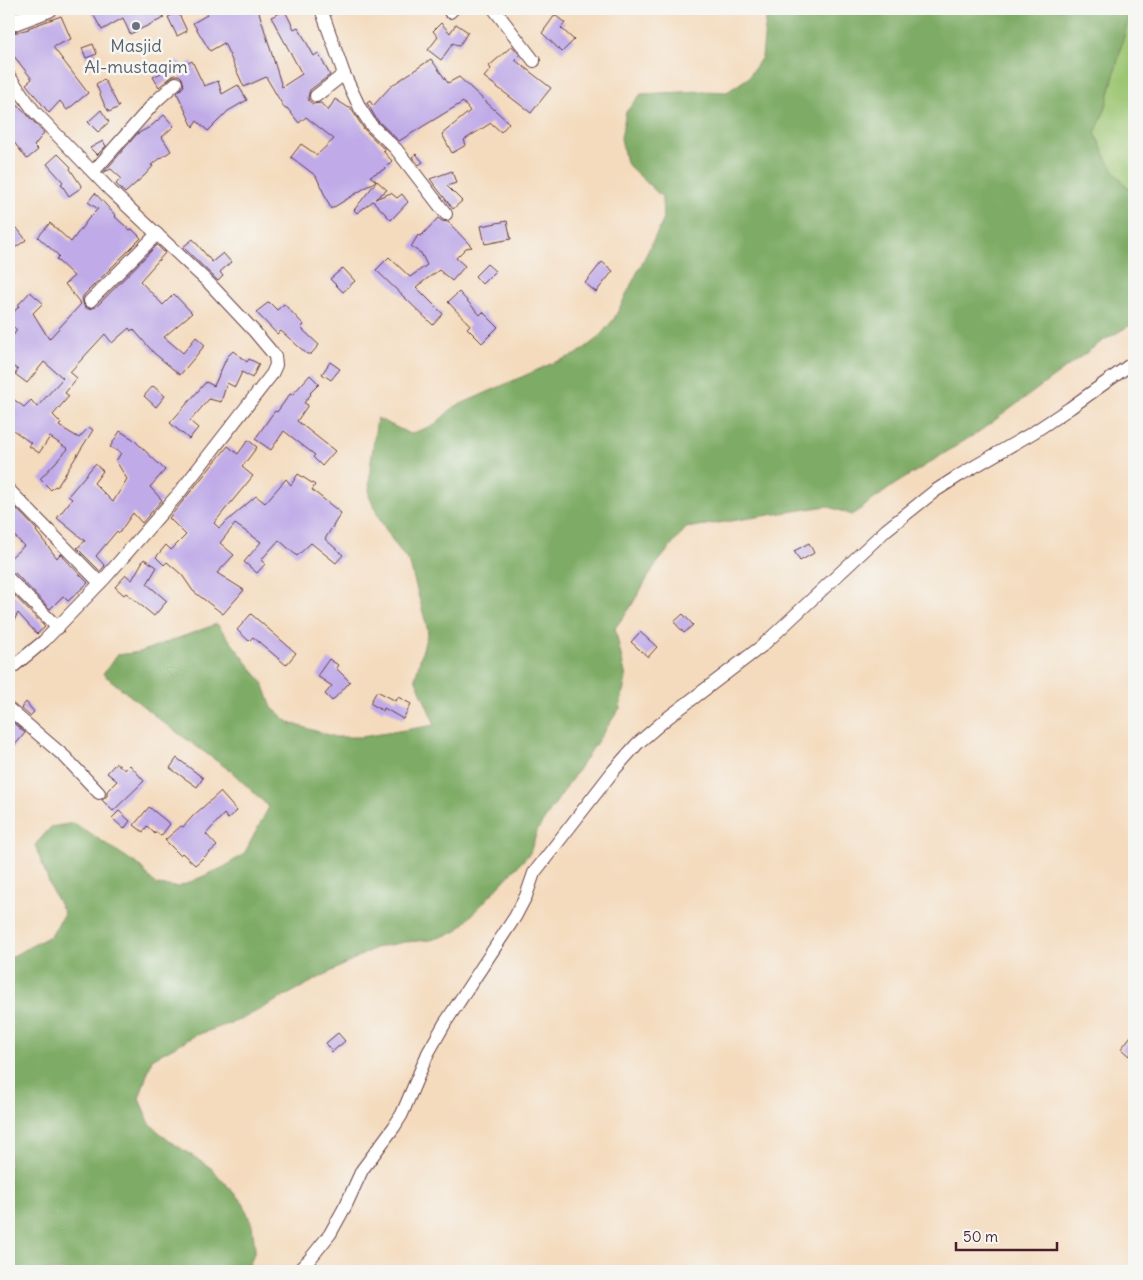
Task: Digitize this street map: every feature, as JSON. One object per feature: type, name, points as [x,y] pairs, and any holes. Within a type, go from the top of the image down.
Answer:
[{"type":"street","points":[[9,24],[49,9]]},
{"type":"street","points":[[322,9],[344,74],[366,117],[396,149],[446,214]]},
{"type":"street","points":[[494,9],[534,61]]},
{"type":"street","points":[[316,96],[344,74]]},
{"type":"street","points":[[9,76],[34,111],[111,190],[229,302],[273,353],[276,365],[272,374],[180,492],[58,628],[31,653],[10,668]]},
{"type":"street","points":[[94,171],[156,100],[176,83]]},
{"type":"street","points":[[90,301],[157,234]]},
{"type":"street","points":[[298,1271],[330,1234],[362,1170],[394,1127],[409,1100],[436,1038],[516,917],[534,873],[637,744],[666,719],[762,646],[886,530],[928,497],[960,475],[1063,413],[1134,362]]},
{"type":"street","points":[[9,490],[100,583]]},
{"type":"street","points":[[9,579],[58,628]]},
{"type":"street","points":[[9,709],[65,756],[99,793]]},
{"type":"green space","points":[[767,9],[1131,9],[1105,110],[1095,133],[1106,158],[1121,180],[1134,193],[1134,323],[1101,342],[980,431],[894,485],[852,515],[827,506],[686,528],[654,567],[630,608],[615,628],[626,678],[620,708],[538,829],[530,853],[456,932],[431,940],[405,942],[375,948],[242,1019],[194,1036],[152,1059],[139,1099],[150,1124],[168,1140],[211,1168],[243,1203],[252,1225],[255,1249],[248,1271],[9,1271],[9,958],[52,935],[64,913],[52,891],[35,845],[51,827],[74,823],[140,866],[156,885],[179,887],[224,867],[244,854],[269,807],[232,772],[164,723],[103,674],[117,655],[140,652],[217,624],[263,683],[272,708],[290,723],[335,737],[362,737],[435,725],[415,678],[428,631],[410,564],[380,520],[369,496],[370,469],[377,418],[410,434],[434,425],[454,407],[577,354],[598,338],[614,319],[663,221],[662,197],[626,163],[621,138],[626,112],[641,94],[703,91],[727,92],[748,78],[762,57]]},
{"type":"green space","points":[[1118,9],[1134,9],[1134,215],[1073,155]]},
{"type":"building","name":"Masjid Al-mustaqim","points":[[90,9],[159,9],[164,18],[130,34],[123,18],[102,30]]},
{"type":"building","points":[[205,9],[258,9],[282,87],[302,74],[271,17],[285,11],[294,29],[298,27],[314,56],[318,53],[330,75],[310,90],[309,101],[313,104],[321,103],[328,111],[335,99],[350,107],[364,129],[385,150],[383,151],[392,161],[383,170],[370,176],[376,181],[331,209],[316,176],[291,157],[301,144],[317,155],[334,139],[306,117],[299,123],[287,108],[285,109],[266,77],[244,87],[224,43],[210,51],[193,23],[207,15]]},
{"type":"building","points":[[178,12],[187,31],[177,36],[168,17]]},
{"type":"building","points":[[555,15],[565,23],[561,28],[574,40],[562,52],[542,33]]},
{"type":"building","points":[[61,16],[71,39],[53,47],[88,93],[67,110],[60,101],[49,113],[26,84],[32,79],[9,50],[9,34],[29,29]]},
{"type":"building","points":[[441,23],[450,33],[456,24],[468,32],[459,46],[453,43],[441,60],[428,50],[438,37],[433,31]]},
{"type":"building","points":[[93,44],[97,54],[86,58],[82,48]]},
{"type":"building","points":[[512,46],[520,55],[515,60],[551,88],[531,113],[484,77],[491,69],[489,66]]},
{"type":"building","points":[[431,59],[448,83],[459,77],[509,123],[501,132],[491,123],[464,140],[466,145],[452,153],[442,134],[470,111],[463,102],[399,141],[377,120],[367,103],[370,101],[373,106],[391,86]]},
{"type":"building","points":[[178,61],[183,66],[192,61],[204,86],[218,81],[222,94],[238,85],[247,100],[228,111],[208,131],[197,121],[193,127],[177,93],[184,86],[182,78],[179,75],[174,75],[159,87],[153,77]]},
{"type":"building","points":[[104,79],[119,107],[109,112],[96,84]]},
{"type":"building","points":[[9,98],[44,133],[34,146],[38,150],[27,159],[9,136]]},
{"type":"building","points":[[101,110],[109,122],[98,132],[88,122]]},
{"type":"building","points":[[164,115],[174,126],[162,137],[171,151],[151,165],[153,166],[145,175],[125,193],[116,184],[121,178],[111,169],[104,172],[137,134],[150,127]]},
{"type":"building","points":[[103,141],[106,146],[97,155],[90,148]]},
{"type":"building","points":[[58,154],[71,167],[70,169],[82,187],[69,196],[61,184],[63,182],[47,164]]},
{"type":"building","points":[[416,154],[423,162],[419,165],[412,157]]},
{"type":"building","points":[[452,171],[456,183],[447,186],[462,201],[453,209],[430,179]]},
{"type":"building","points":[[377,181],[387,190],[375,199],[391,193],[397,198],[402,194],[408,202],[391,220],[373,201],[357,213],[354,210]]},
{"type":"building","points":[[95,193],[115,217],[141,238],[84,295],[82,299],[84,306],[88,309],[96,307],[157,245],[165,253],[140,281],[163,305],[174,294],[192,313],[164,337],[183,353],[196,337],[205,345],[180,375],[154,353],[133,329],[131,331],[129,328],[112,343],[105,334],[70,372],[77,378],[65,393],[69,396],[53,415],[61,423],[59,426],[79,438],[89,427],[93,430],[57,487],[55,486],[51,490],[40,479],[68,449],[50,437],[39,453],[29,446],[31,443],[9,427],[9,396],[24,407],[31,400],[37,407],[63,378],[44,362],[27,383],[15,374],[18,370],[9,363],[9,341],[17,330],[9,323],[9,318],[30,292],[43,303],[33,313],[49,339],[81,304],[65,284],[74,276],[56,259],[59,256],[38,237],[50,223],[71,242],[98,209],[88,202]]},
{"type":"building","points":[[438,218],[448,222],[472,247],[466,248],[456,258],[465,266],[452,281],[439,270],[416,287],[443,314],[433,325],[376,270],[389,257],[410,277],[427,265],[421,253],[411,247],[418,235],[421,236]]},
{"type":"building","points":[[507,221],[511,239],[485,244],[481,226]]},
{"type":"building","points":[[17,228],[26,240],[9,252],[9,234]]},
{"type":"building","points":[[193,239],[212,262],[223,253],[231,262],[220,272],[223,276],[218,281],[183,247]]},
{"type":"building","points":[[602,262],[613,271],[596,292],[585,283]]},
{"type":"building","points":[[487,264],[495,271],[482,284],[475,276]]},
{"type":"building","points":[[343,268],[355,281],[343,292],[330,279]]},
{"type":"building","points":[[459,292],[480,315],[483,312],[498,327],[482,343],[467,328],[470,325],[448,302]]},
{"type":"building","points":[[269,302],[277,310],[284,304],[304,325],[301,328],[319,345],[311,354],[307,354],[281,331],[277,334],[256,312]]},
{"type":"building","points":[[233,351],[247,362],[249,359],[259,364],[252,378],[242,372],[235,387],[227,383],[221,402],[209,399],[190,421],[198,428],[189,439],[170,423],[206,382],[214,386],[227,357]]},
{"type":"building","points":[[330,362],[340,369],[331,380],[322,374]]},
{"type":"building","points":[[310,375],[319,384],[304,403],[308,405],[297,421],[335,451],[322,466],[313,457],[315,455],[284,431],[271,450],[255,439],[275,411],[277,412],[290,394],[292,395]]},
{"type":"building","points":[[153,386],[165,396],[156,407],[144,396]]},
{"type":"building","points":[[120,431],[133,439],[165,470],[150,487],[162,500],[142,523],[133,513],[119,533],[117,531],[96,556],[105,566],[100,571],[77,548],[85,541],[57,518],[72,499],[68,496],[95,464],[103,471],[94,483],[113,502],[127,479],[116,461],[121,453],[110,447]]},
{"type":"building","points":[[248,440],[257,447],[242,467],[253,476],[214,523],[219,528],[256,496],[265,503],[286,479],[291,485],[298,474],[315,485],[312,490],[341,513],[325,539],[343,555],[336,563],[311,543],[297,556],[279,540],[261,560],[265,564],[257,573],[244,562],[261,542],[235,524],[220,543],[234,555],[217,573],[244,590],[223,614],[193,591],[182,575],[167,562],[164,565],[156,557],[166,545],[171,550],[186,535],[169,518],[228,446],[238,454]]},
{"type":"building","points":[[14,506],[37,530],[57,558],[60,554],[88,583],[68,601],[63,596],[50,609],[15,573],[9,571],[9,559],[24,546],[9,530],[9,512]]},
{"type":"building","points":[[809,543],[814,553],[800,561],[794,551]]},
{"type":"building","points":[[144,559],[157,567],[147,584],[167,601],[154,616],[126,593],[124,595],[115,587],[126,575],[132,580]]},
{"type":"building","points":[[9,590],[45,627],[37,634],[18,613],[9,629]]},
{"type":"building","points":[[251,614],[296,653],[286,665],[253,637],[249,641],[237,630]]},
{"type":"building","points":[[683,614],[693,625],[684,633],[674,622]]},
{"type":"building","points":[[640,632],[657,647],[648,657],[631,642]]},
{"type":"building","points":[[329,659],[338,665],[336,668],[350,682],[332,701],[325,694],[332,686],[317,676]]},
{"type":"building","points":[[377,691],[396,701],[398,697],[411,704],[403,719],[384,708],[383,711],[370,703]]},
{"type":"building","points":[[26,702],[34,712],[30,716],[21,708]]},
{"type":"building","points":[[9,719],[25,733],[9,752]]},
{"type":"building","points":[[177,758],[203,778],[197,787],[170,768]]},
{"type":"building","points":[[116,763],[125,770],[130,765],[144,781],[113,811],[102,800],[107,796],[107,791],[117,781],[107,773]]},
{"type":"building","points":[[220,792],[237,811],[228,819],[224,814],[206,834],[217,846],[195,865],[182,853],[180,855],[165,840],[181,826],[183,827]]},
{"type":"building","points":[[149,807],[170,824],[161,836],[156,832],[155,834],[147,826],[143,832],[134,825]]},
{"type":"building","points":[[119,811],[130,821],[124,829],[112,818]]},
{"type":"building","points":[[1134,1032],[1134,1049],[1129,1056],[1121,1049]]},
{"type":"building","points":[[338,1033],[345,1041],[332,1052],[326,1043]]},
{"type":"place","name":"Masjid Al-mustaqim","points":[[136,26]]}]
